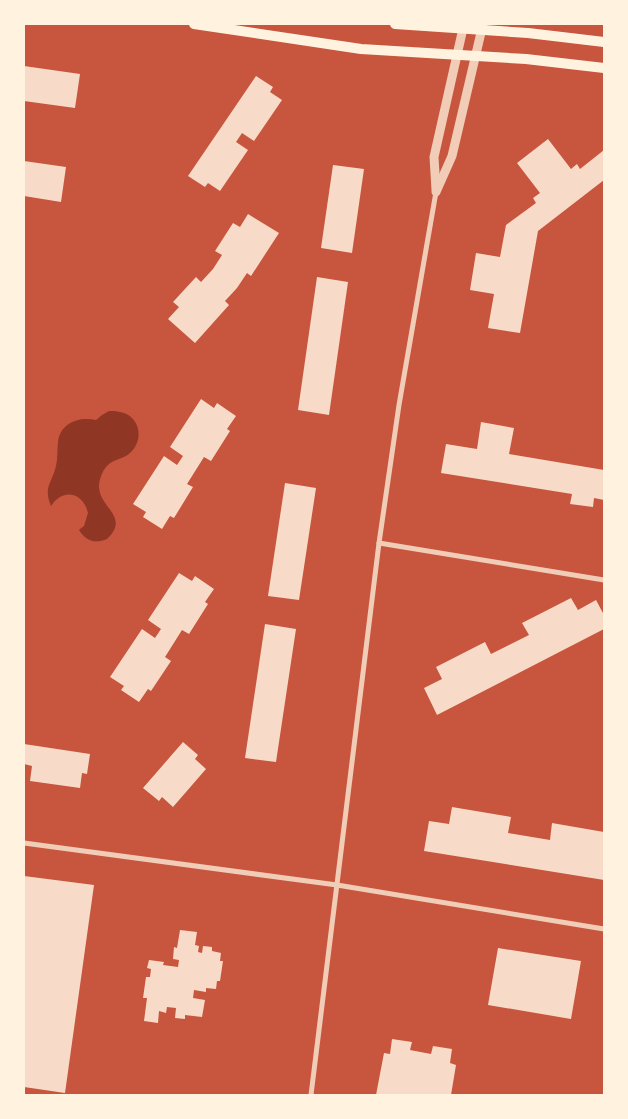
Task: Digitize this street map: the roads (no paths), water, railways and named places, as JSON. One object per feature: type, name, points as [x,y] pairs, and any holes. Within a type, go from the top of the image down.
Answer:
[{"type":"main road","points":[[194,24],[361,48],[526,59],[604,68]]},
{"type":"main road","points":[[395,24],[483,27],[604,42]]},
{"type":"street","points":[[311,1095],[379,543],[399,405],[436,192],[434,157],[464,26]]},
{"type":"street","points":[[436,192],[452,156],[483,27]]},
{"type":"street","points":[[379,543],[604,580]]},
{"type":"street","points":[[24,844],[337,885],[604,929]]}]
